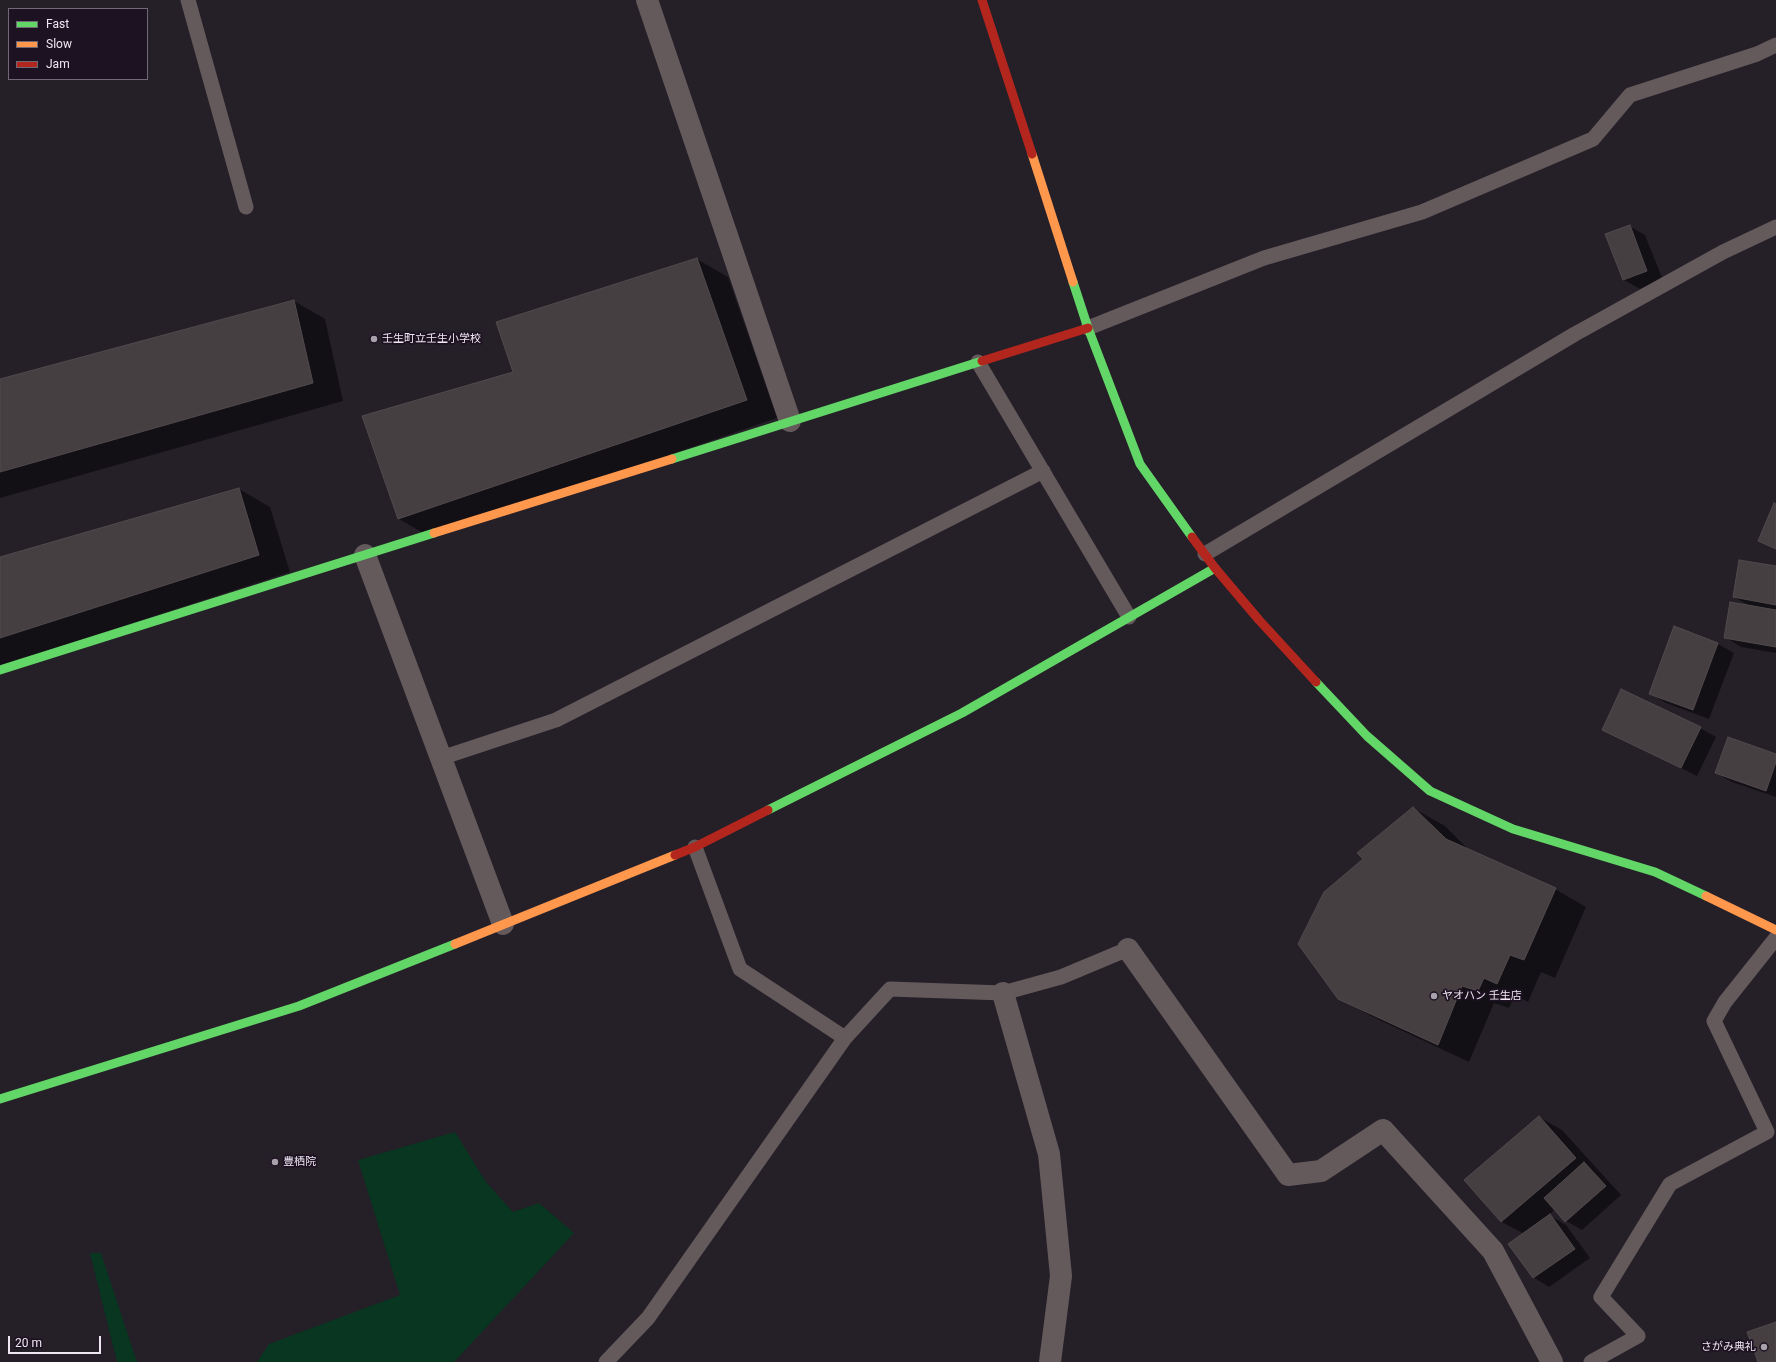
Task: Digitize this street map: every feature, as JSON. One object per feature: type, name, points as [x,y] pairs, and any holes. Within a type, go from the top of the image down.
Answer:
[{"type":"street","points":[[647,0],[790,422]]},
{"type":"street","points":[[982,0],[1088,328],[1140,464],[1215,568],[1259,620],[1367,736],[1430,790],[1513,829],[1655,872],[1776,930]]},
{"type":"street","points":[[0,670],[1088,328]]},
{"type":"street","points":[[365,555],[502,924]]},
{"type":"street","points":[[0,1099],[299,1006],[695,847],[962,713],[1215,568]]},
{"type":"street","points":[[1128,949],[1288,1175],[1321,1171],[1382,1130],[1493,1251],[1552,1362]]},
{"type":"street","points":[[1003,993],[1049,1154],[1061,1276],[1050,1362]]},
{"type":"lane","points":[[188,0],[246,207]]},
{"type":"lane","points":[[1088,328],[1264,258],[1422,212],[1593,139],[1630,95],[1757,54],[1776,44]]},
{"type":"lane","points":[[1206,554],[1575,334],[1723,252],[1776,227]]},
{"type":"lane","points":[[978,362],[1130,617]]},
{"type":"lane","points":[[441,758],[556,720],[1043,471]]},
{"type":"lane","points":[[695,847],[740,968],[845,1038]]},
{"type":"lane","points":[[1591,1362],[1638,1336],[1601,1297],[1670,1184],[1767,1132],[1714,1021],[1725,1002],[1776,938]]},
{"type":"lane","points":[[606,1362],[648,1318],[845,1038],[890,989],[1003,993],[1061,977],[1128,949]]},
{"type":"green space","points":[[455,1132],[486,1182],[513,1212],[539,1203],[574,1233],[454,1362],[257,1362],[269,1344],[400,1295],[358,1160]]},
{"type":"green space","points":[[90,1253],[101,1253],[137,1362],[117,1362]]},
{"type":"building","points":[[1630,225],[1647,271],[1623,280],[1605,234]]},
{"type":"building","points":[[697,258],[747,400],[398,519],[362,416],[513,372],[496,322]]},
{"type":"building","points":[[294,300],[313,383],[0,472],[0,379]]},
{"type":"building","points":[[239,488],[259,555],[0,638],[0,557]]},
{"type":"building","points":[[1774,503],[1776,504],[1776,549],[1758,541]]},
{"type":"building","points":[[1739,560],[1776,566],[1776,605],[1733,597]]},
{"type":"building","points":[[1730,602],[1776,610],[1776,647],[1724,638]]},
{"type":"building","points":[[1674,626],[1718,643],[1693,710],[1649,694]]},
{"type":"building","points":[[1621,689],[1701,727],[1681,768],[1602,730]]},
{"type":"building","points":[[1728,737],[1776,754],[1776,762],[1766,791],[1715,773]]},
{"type":"building","points":[[1413,807],[1446,839],[1556,888],[1524,960],[1510,955],[1497,984],[1484,978],[1478,991],[1462,986],[1438,1045],[1338,999],[1298,944],[1324,892],[1363,859],[1357,853]]},
{"type":"building","points":[[1539,1116],[1576,1158],[1501,1222],[1464,1180]]},
{"type":"building","points":[[1584,1162],[1606,1186],[1565,1222],[1544,1198]]},
{"type":"building","points":[[1550,1214],[1575,1249],[1533,1278],[1508,1244]]},
{"type":"building","name":"さがみ典礼","points":[[1776,1322],[1776,1362],[1758,1362],[1747,1332]]},
{"type":"traffic: fast","points":[[1073,282],[1088,328],[1140,464],[1192,537]]},
{"type":"traffic: fast","points":[[672,459],[982,361]]},
{"type":"traffic: fast","points":[[0,670],[434,533]]},
{"type":"traffic: fast","points":[[768,810],[962,713],[1215,568]]},
{"type":"traffic: fast","points":[[1316,682],[1367,736],[1430,791],[1513,829],[1655,872],[1706,896]]},
{"type":"traffic: fast","points":[[0,1099],[299,1006],[455,944]]},
{"type":"traffic: slow","points":[[1032,154],[1073,282]]},
{"type":"traffic: slow","points":[[434,533],[672,459]]},
{"type":"traffic: slow","points":[[455,944],[675,855]]},
{"type":"traffic: slow","points":[[1706,896],[1776,930]]},
{"type":"traffic: jam","points":[[982,0],[1032,154]]},
{"type":"traffic: jam","points":[[982,361],[1088,328]]},
{"type":"traffic: jam","points":[[1192,537],[1215,568],[1259,620],[1316,682]]},
{"type":"traffic: jam","points":[[675,855],[695,847],[768,810]]},
{"type":"place","name":"壬生町立壬生小学校","points":[[374,339]]},
{"type":"place","name":"ヤオハン 壬生店","points":[[1434,996]]},
{"type":"place","name":"豊栖院","points":[[275,1162]]},
{"type":"place","name":"さがみ典礼","points":[[1764,1347]]}]
